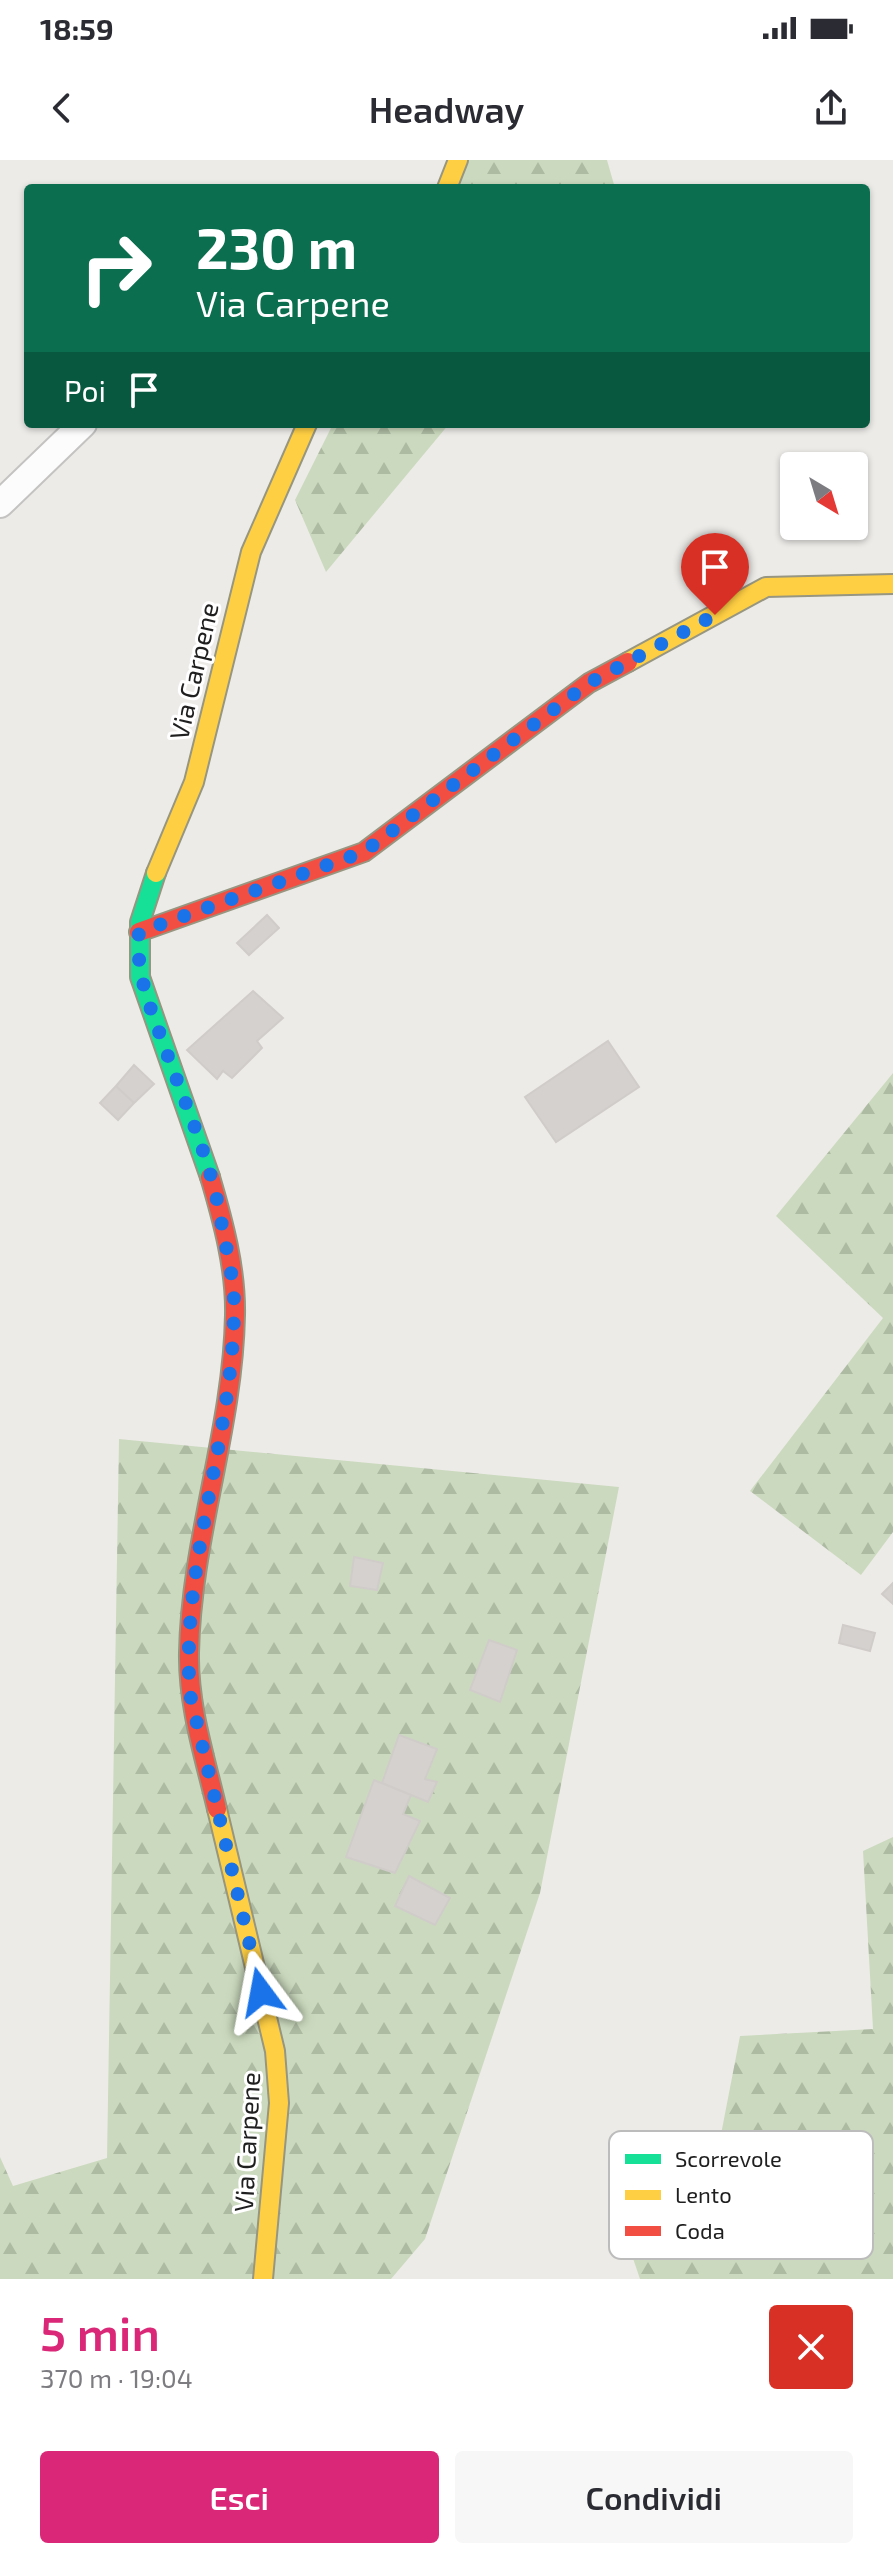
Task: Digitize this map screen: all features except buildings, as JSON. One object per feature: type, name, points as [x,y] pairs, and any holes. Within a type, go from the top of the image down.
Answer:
[{"type":"street","points":[[449,184],[458,160]]},
{"type":"street","points":[[0,504],[79,428]]},
{"type":"street","name":"Via Carpene","points":[[263,2279],[279,2103],[275,2051],[190,1694],[187,1651],[198,1562],[224,1427],[235,1308],[221,1218],[205,1157],[141,981],[139,932],[152,876],[185,808],[209,727],[239,592],[270,501],[305,428]]},
{"type":"street","points":[[139,932],[364,852],[589,683],[766,587],[893,584]]},
{"type":"green space","points":[[466,160],[607,160],[614,184],[454,184]]},
{"type":"green space","points":[[331,428],[446,428],[326,572],[295,500]]},
{"type":"green space","points":[[893,1073],[893,1532],[861,1575],[750,1491],[883,1318],[776,1216]]},
{"type":"green space","points":[[119,1439],[619,1487],[540,1893],[425,2239],[391,2279],[0,2279],[0,2157],[13,2186],[107,2158]]},
{"type":"green space","points":[[893,1837],[893,2279],[640,2279],[633,2259],[873,2259],[873,2131],[722,2131],[740,2036],[873,2029],[863,1851]]},
{"type":"traffic: fast","points":[[156,873],[140,922],[140,977],[210,1177]]},
{"type":"traffic: slow","points":[[449,184],[458,160]]},
{"type":"traffic: slow","points":[[156,873],[194,782],[251,552],[305,428]]},
{"type":"traffic: slow","points":[[628,662],[766,587],[893,584]]},
{"type":"traffic: slow","points":[[217,1809],[275,2051],[279,2103],[263,2279]]},
{"type":"traffic: jam","points":[[139,932],[364,852],[589,683],[628,662]]},
{"type":"traffic: jam","points":[[210,1177],[231,1263],[235,1315],[227,1400],[191,1610],[189,1673],[194,1712],[217,1809]]},
{"type":"route","points":[[261,1992],[190,1694],[187,1651],[198,1562],[224,1427],[235,1308],[221,1218],[205,1157],[141,981],[137,949],[139,932],[364,852],[589,683],[715,615]]}]
